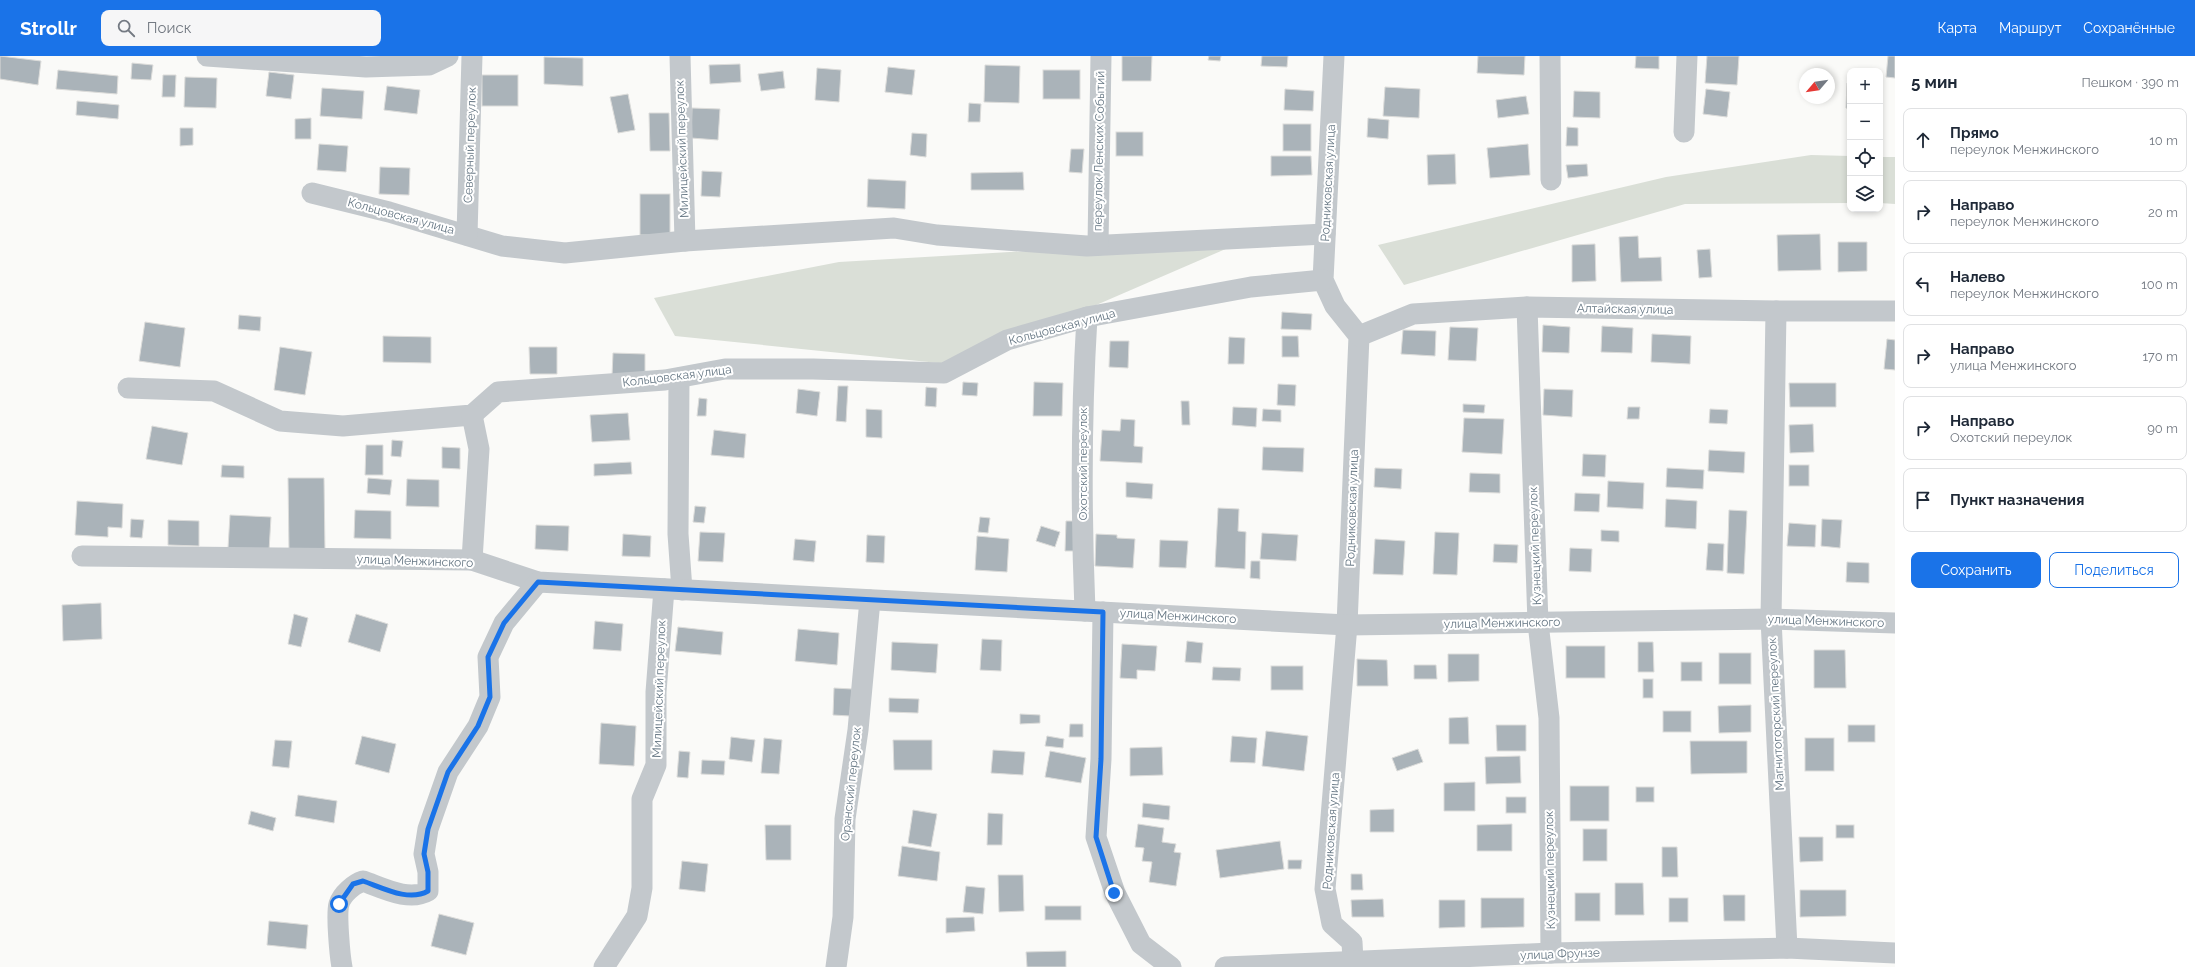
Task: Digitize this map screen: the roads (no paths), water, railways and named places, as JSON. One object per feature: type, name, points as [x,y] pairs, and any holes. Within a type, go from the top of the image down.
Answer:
[{"type":"street","points":[[207,56],[366,67],[429,65],[448,56]]},
{"type":"street","name":"Северный переулок","points":[[467,235],[472,56]]},
{"type":"street","name":"Милицейский переулок","points":[[680,56],[685,242]]},
{"type":"street","name":"переулок Ленских Событий","points":[[1098,245],[1101,56]]},
{"type":"street","name":"Родниковская улица","points":[[1334,56],[1323,280],[1335,306],[1359,336],[1347,625],[1325,888],[1332,924],[1352,942],[1353,961]]},
{"type":"street","points":[[1550,56],[1551,180]]},
{"type":"street","points":[[1684,132],[1687,56]]},
{"type":"street","name":"Кольцовская улица","points":[[312,193],[389,212],[502,246],[565,253],[685,242],[894,228],[937,235],[1098,245],[1325,234]]},
{"type":"street","name":"Кольцовская улица","points":[[472,415],[498,392],[665,380],[725,369],[813,369],[944,373],[1007,340],[1087,317],[1251,287],[1323,280]]},
{"type":"street","name":"Алтайская улица","points":[[1359,336],[1413,314],[1527,307],[1776,312],[1895,311]]},
{"type":"street","name":"Кузнецкий переулок","points":[[1527,307],[1538,623],[1549,718],[1551,954]]},
{"type":"street","name":"Магнитогорский переулок","points":[[1776,312],[1772,619],[1787,948]]},
{"type":"street","name":"Охотский переулок","points":[[1087,317],[1084,379],[1083,565],[1094,612],[1101,759],[1096,837],[1114,893],[1141,944],[1171,967]]},
{"type":"street","name":"Милицейский переулок","points":[[604,967],[614,954],[637,916],[642,888],[642,799],[656,765],[656,692],[673,590],[678,534],[679,378]]},
{"type":"street","points":[[128,388],[214,391],[280,420],[343,426],[472,415],[479,449],[472,560]]},
{"type":"street","name":"улица Менжинского","points":[[82,556],[472,560],[538,582],[1347,625],[1772,619],[1895,623]]},
{"type":"street","points":[[342,967],[339,955],[339,904],[353,884],[363,881],[392,891],[419,896],[428,891],[428,872],[424,854],[428,829],[448,772],[478,726],[490,697],[488,657],[504,623],[538,582]]},
{"type":"street","name":"Оранский переулок","points":[[836,967],[843,917],[845,819],[858,730],[870,600]]},
{"type":"street","name":"улица Фрунзе","points":[[1225,967],[1551,954],[1787,948],[1895,953]]}]
